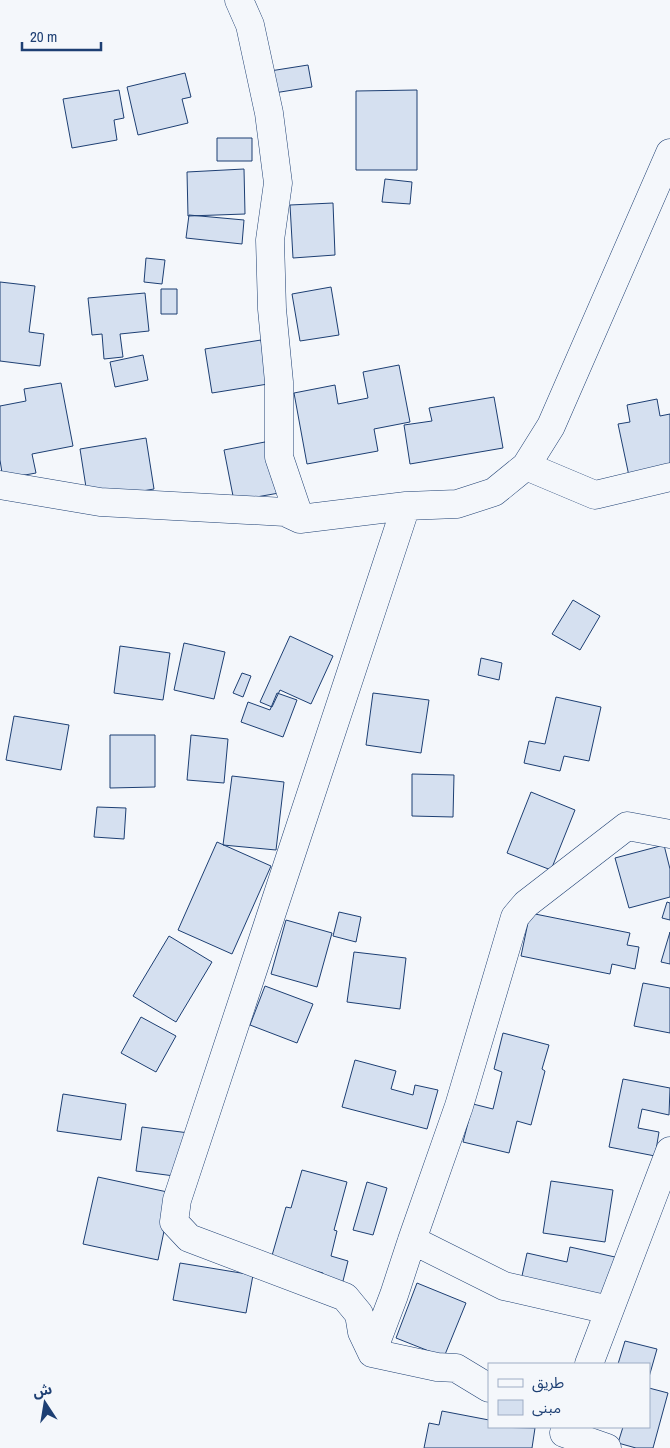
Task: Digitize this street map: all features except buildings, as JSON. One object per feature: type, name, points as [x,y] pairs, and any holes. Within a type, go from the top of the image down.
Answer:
[{"type":"street","points":[[239,0],[250,25],[269,113],[278,183],[270,240],[272,309],[279,382],[280,457],[300,519]]},
{"type":"street","points":[[0,485],[100,502],[285,512],[300,519],[406,506],[457,504],[494,492],[526,466],[551,426],[670,153]]},
{"type":"street","points":[[526,466],[595,495],[670,477]]},
{"type":"street","points":[[372,1353],[362,1332],[360,1314],[344,1298],[189,1238],[174,1222],[177,1200],[406,506]]},
{"type":"street","points":[[372,1353],[458,1106],[515,917],[526,904],[627,826],[670,834]]},
{"type":"street","points":[[590,1363],[670,1151]]},
{"type":"street","points":[[412,1240],[504,1286],[609,1310]]},
{"type":"street","points":[[372,1353],[437,1367],[456,1368],[488,1387]]},
{"type":"street","points":[[561,1434],[607,1448]]}]
